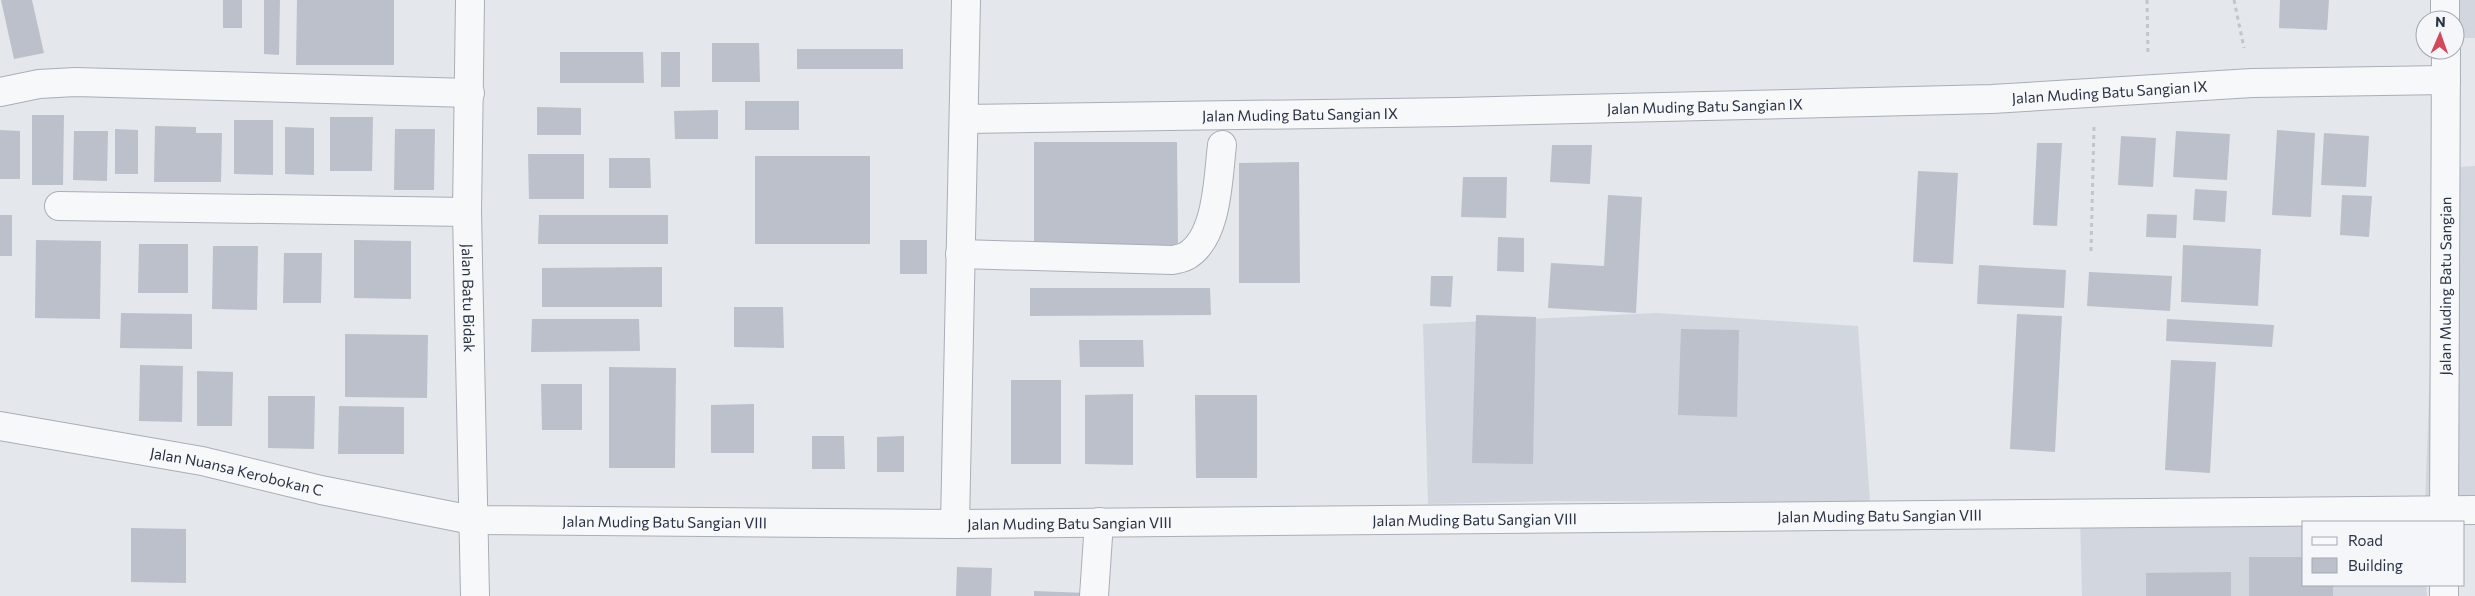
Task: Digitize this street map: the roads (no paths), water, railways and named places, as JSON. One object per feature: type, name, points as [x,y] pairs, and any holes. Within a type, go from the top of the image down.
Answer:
[{"type":"street","name":"Jalan Batu Bidak","points":[[470,0],[467,212],[475,596]]},
{"type":"street","points":[[956,524],[966,0]]},
{"type":"street","name":"Jalan Muding Batu Sangian","points":[[2444,516],[2446,60]]},
{"type":"street","name":"Jalan Muding Batu Sangian IX","points":[[964,119],[1455,112],[1992,100],[2252,83],[2446,80]]},
{"type":"street","points":[[0,92],[38,84],[75,82],[470,93]]},
{"type":"street","points":[[960,254],[1172,260],[1187,256],[1201,243],[1212,219],[1222,145]]},
{"type":"street","points":[[58,206],[467,212]]},
{"type":"street","name":"Jalan Nuansa Kerobokan C","points":[[0,426],[202,461],[321,490],[472,520]]},
{"type":"street","name":"Jalan Muding Batu Sangian VIII","points":[[472,520],[956,524],[2444,516],[2475,510]]},
{"type":"street","points":[[1094,596],[1099,522]]}]
